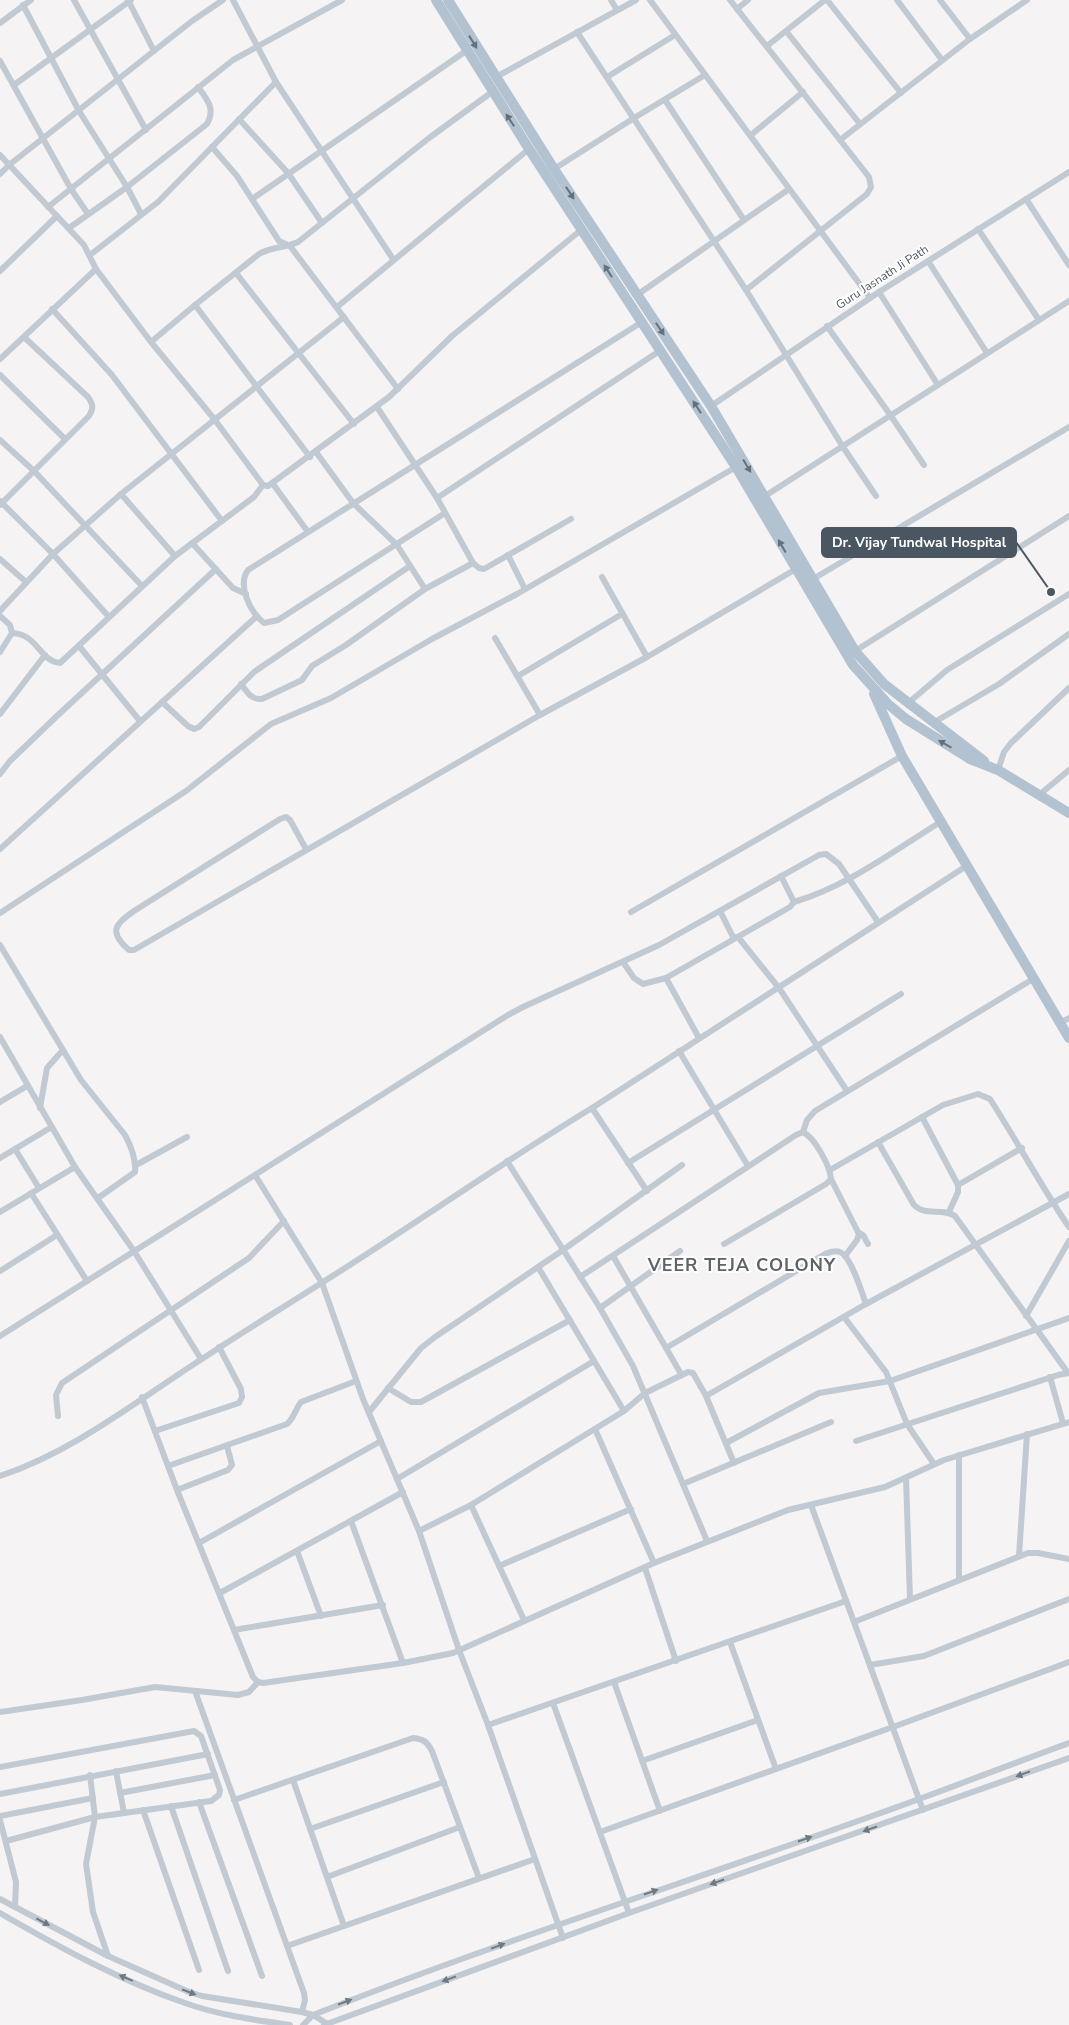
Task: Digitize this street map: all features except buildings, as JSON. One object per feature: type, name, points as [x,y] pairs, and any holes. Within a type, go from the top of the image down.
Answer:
[{"type":"main road","points":[[436,0],[528,149],[736,467],[853,665],[888,704],[936,739],[970,759],[993,768],[1069,813]]},
{"type":"main road","points":[[448,0],[554,169],[711,406],[856,651],[869,668],[907,704],[993,768]]},
{"type":"main road","points":[[869,668],[872,688],[902,756],[942,821],[1033,980],[1065,1020],[1069,1038]]},
{"type":"street","points":[[0,23],[31,0]]},
{"type":"street","points":[[74,0],[146,130]]},
{"type":"street","points":[[14,85],[129,0],[154,51]]},
{"type":"street","points":[[0,174],[154,51],[223,0]]},
{"type":"street","points":[[233,0],[276,82],[394,259]]},
{"type":"street","points":[[48,206],[233,60],[257,45],[342,0]]},
{"type":"street","points":[[611,0],[616,10]]},
{"type":"street","points":[[496,77],[636,0]]},
{"type":"street","points":[[650,0],[870,298]]},
{"type":"street","points":[[730,0],[869,178],[871,187],[867,194],[822,232],[746,290]]},
{"type":"street","points":[[737,9],[748,0]]},
{"type":"street","points":[[767,46],[826,0],[901,92]]},
{"type":"street","points":[[897,0],[942,60]]},
{"type":"street","points":[[940,0],[970,40]]},
{"type":"street","points":[[1012,0],[1017,7]]},
{"type":"street","points":[[840,140],[942,60],[1027,0]]},
{"type":"street","points":[[23,6],[79,111],[127,186],[141,214]]},
{"type":"street","points":[[786,30],[860,124]]},
{"type":"street","points":[[577,32],[746,290],[843,447],[876,496]]},
{"type":"street","points":[[607,77],[676,35]]},
{"type":"street","points":[[255,196],[466,51]]},
{"type":"street","points":[[0,61],[71,189],[88,214]]},
{"type":"street","points":[[554,169],[705,76]]},
{"type":"street","points":[[90,255],[158,202],[276,82]]},
{"type":"street","points":[[68,228],[127,186],[207,124],[211,118],[212,111],[209,102],[198,87]]},
{"type":"street","points":[[151,342],[194,305],[266,250],[290,246],[429,138],[492,92]]},
{"type":"street","points":[[751,135],[803,92]]},
{"type":"street","points":[[665,100],[744,220]]},
{"type":"street","points":[[239,119],[288,173],[322,223]]},
{"type":"street","points":[[212,147],[237,176],[279,241],[290,246],[398,389]]},
{"type":"street","points":[[337,308],[528,149]]},
{"type":"street","points":[[0,155],[84,245],[96,269],[151,342],[215,420],[263,485],[268,486],[377,407],[452,336],[582,230]]},
{"type":"street","name":"Guru Jasnath Ji Path","points":[[711,406],[879,292],[1069,172]]},
{"type":"street","points":[[637,295],[789,189]]},
{"type":"street","points":[[1026,199],[1069,265]]},
{"type":"street","points":[[0,271],[57,216]]},
{"type":"street","points":[[978,230],[1039,320]]},
{"type":"street","points":[[928,262],[987,353]]},
{"type":"street","points":[[0,359],[96,269]]},
{"type":"street","points":[[236,273],[354,424]]},
{"type":"street","points":[[879,292],[938,385]]},
{"type":"street","points":[[765,496],[1069,301]]},
{"type":"street","points":[[194,305],[257,387],[353,503],[397,545],[426,589]]},
{"type":"street","points":[[52,309],[112,375],[222,521]]},
{"type":"street","points":[[0,612],[53,554],[122,494],[344,317]]},
{"type":"street","points":[[445,513],[278,620],[264,622],[256,617],[243,584],[244,576],[248,570],[642,322]]},
{"type":"street","points":[[827,326],[924,465]]},
{"type":"street","points":[[24,337],[92,403],[93,409],[89,416],[1,503],[53,554],[109,617]]},
{"type":"street","points":[[437,498],[661,350]]},
{"type":"street","points":[[0,376],[65,439]]},
{"type":"street","points":[[377,407],[437,498],[473,562],[479,568],[484,569],[571,519]]},
{"type":"street","points":[[813,579],[1069,427]]},
{"type":"street","points":[[0,440],[34,471],[87,525],[142,586]]},
{"type":"street","points":[[1,910],[186,791],[271,724],[322,703],[736,467]]},
{"type":"street","points":[[273,484],[308,532]]},
{"type":"street","points":[[12,632],[28,636],[53,662],[60,663],[174,556],[254,497],[263,485]]},
{"type":"street","points":[[122,494],[174,556]]},
{"type":"street","points":[[856,651],[1069,516]]},
{"type":"street","points":[[192,544],[233,588],[246,594]]},
{"type":"street","points":[[508,555],[525,589]]},
{"type":"street","points":[[0,559],[26,582]]},
{"type":"street","points":[[241,684],[256,700],[302,680],[312,666],[346,645],[426,589],[473,562]]},
{"type":"street","points":[[162,702],[188,726],[194,729],[199,727],[254,672],[410,566]]},
{"type":"street","points":[[0,774],[10,761],[216,569]]},
{"type":"street","points":[[306,849],[290,820],[286,817],[280,819],[120,920],[116,925],[116,932],[124,946],[129,950],[134,950],[306,849],[796,570]]},
{"type":"street","points":[[602,577],[646,657]]},
{"type":"street","points":[[907,704],[947,670],[1069,594]]},
{"type":"street","points":[[518,676],[622,614]]},
{"type":"street","points":[[0,616],[10,625],[12,632],[0,652]]},
{"type":"street","points":[[0,849],[256,617]]},
{"type":"street","points":[[933,723],[999,684],[1069,634]]},
{"type":"street","points":[[496,638],[540,715]]},
{"type":"street","points":[[79,646],[140,721]]},
{"type":"street","points":[[0,714],[45,655]]},
{"type":"street","points":[[993,768],[1011,743],[1069,688]]},
{"type":"street","points":[[631,912],[902,756]]},
{"type":"street","points":[[1039,795],[1069,770]]},
{"type":"street","points":[[623,962],[634,978],[643,984],[666,978],[790,907],[794,902],[813,896],[849,879],[942,821]]},
{"type":"street","points":[[0,1336],[523,1006],[659,945],[819,855],[826,854],[833,857],[878,922]]},
{"type":"street","points":[[0,1476],[24,1468],[81,1438],[507,1161],[968,866]]},
{"type":"street","points":[[782,876],[794,902]]},
{"type":"street","points":[[720,910],[733,938],[738,937]]},
{"type":"street","points":[[738,937],[779,988],[847,1091]]},
{"type":"street","points":[[0,945],[81,1080],[125,1135],[136,1165],[135,1172],[98,1198]]},
{"type":"street","points":[[666,978],[699,1038]]},
{"type":"street","points":[[580,1277],[803,1132],[810,1114],[1033,980]]},
{"type":"street","points":[[628,1162],[901,994]]},
{"type":"street","points":[[0,1037],[74,1168],[98,1198],[134,1251],[201,1359]]},
{"type":"street","points":[[40,1108],[47,1068],[63,1050]]},
{"type":"street","points":[[679,1051],[748,1166]]},
{"type":"street","points":[[0,1102],[27,1086]]},
{"type":"street","points":[[830,1170],[949,1102],[978,1094],[984,1095],[990,1099],[1022,1148],[1069,1227]]},
{"type":"street","points":[[592,1108],[647,1192]]},
{"type":"street","points":[[922,1117],[958,1185],[958,1192],[950,1212]]},
{"type":"street","points":[[0,1158],[50,1128]]},
{"type":"street","points":[[803,1132],[810,1136],[830,1170],[831,1179],[858,1232],[863,1235],[868,1244]]},
{"type":"street","points":[[136,1165],[187,1137]]},
{"type":"street","points":[[856,1441],[1050,1377],[1069,1373],[955,1216],[950,1212],[924,1212],[914,1205],[878,1142]]},
{"type":"street","points":[[958,1185],[1022,1148]]},
{"type":"street","points":[[15,1149],[39,1188]]},
{"type":"street","points":[[507,1161],[600,1308],[634,1366],[707,1541]]},
{"type":"street","points":[[369,1412],[428,1342],[647,1192],[682,1165]]},
{"type":"street","points":[[0,1212],[74,1168]]},
{"type":"street","points":[[255,1175],[322,1283],[356,1381],[419,1532],[459,1650],[488,1725],[563,1938]]},
{"type":"street","points":[[724,1244],[826,1184],[831,1179]]},
{"type":"street","points":[[30,1193],[87,1281]]},
{"type":"street","points":[[706,1396],[866,1304],[1069,1194]]},
{"type":"street","points":[[58,1416],[56,1395],[62,1383],[250,1258],[284,1221]]},
{"type":"street","points":[[845,1256],[857,1240],[858,1232]]},
{"type":"street","points":[[0,1271],[58,1235]]},
{"type":"street","points":[[1026,1316],[1069,1241]]},
{"type":"street","points":[[600,1308],[680,1251]]},
{"type":"street","points":[[666,1348],[824,1254],[840,1252],[845,1256],[860,1286],[866,1304]]},
{"type":"street","points":[[612,1256],[681,1374]]},
{"type":"street","points":[[538,1267],[624,1411]]},
{"type":"street","points":[[844,1317],[883,1366],[907,1424],[934,1464]]},
{"type":"street","points":[[726,1443],[819,1393],[890,1381],[1069,1318]]},
{"type":"street","points":[[388,1388],[411,1402],[421,1402],[570,1320]]},
{"type":"street","points":[[155,1431],[239,1403],[242,1397],[241,1389],[219,1347]]},
{"type":"street","points":[[397,1479],[594,1361]]},
{"type":"street","points":[[419,1532],[471,1505],[595,1429],[624,1411],[645,1393],[688,1372],[692,1374],[706,1396],[734,1463]]},
{"type":"street","points":[[0,1712],[155,1687],[238,1695],[249,1692],[258,1682],[403,1663],[446,1655],[654,1563],[788,1510],[885,1487],[934,1464],[959,1455],[1066,1423],[1050,1377]]},
{"type":"street","points":[[168,1466],[287,1424],[292,1420],[296,1408],[301,1402],[356,1381]]},
{"type":"street","points":[[142,1398],[253,1677],[258,1682]]},
{"type":"street","points":[[683,1484],[832,1422]]},
{"type":"street","points":[[595,1429],[654,1563]]},
{"type":"street","points":[[1019,1556],[1027,1434]]},
{"type":"street","points":[[199,1543],[381,1441]]},
{"type":"street","points":[[177,1490],[228,1470],[232,1466],[226,1446]]},
{"type":"street","points":[[959,1455],[959,1580]]},
{"type":"street","points":[[906,1478],[910,1599]]},
{"type":"street","points":[[220,1594],[403,1492]]},
{"type":"street","points":[[471,1505],[524,1620]]},
{"type":"street","points":[[811,1505],[924,1810]]},
{"type":"street","points":[[499,1566],[631,1509]]},
{"type":"street","points":[[351,1520],[403,1663]]},
{"type":"street","points":[[297,1551],[321,1616]]},
{"type":"street","points":[[854,1622],[1019,1556],[1038,1553],[1069,1558]]},
{"type":"street","points":[[645,1568],[676,1661]]},
{"type":"street","points":[[870,1665],[924,1656],[1069,1599]]},
{"type":"street","points":[[488,1725],[846,1601]]},
{"type":"street","points":[[234,1630],[383,1605]]},
{"type":"street","points":[[730,1642],[776,1769]]},
{"type":"street","points":[[600,1832],[1069,1662]]},
{"type":"street","points":[[614,1682],[660,1811]]},
{"type":"street","points":[[195,1691],[304,1993],[305,2000],[302,2012]]},
{"type":"street","points":[[553,1703],[629,1913]]},
{"type":"street","points":[[642,1761],[758,1720]]},
{"type":"street","points":[[0,1767],[194,1731],[201,1736],[220,1790],[219,1795],[211,1801],[95,1817],[6,1841]]},
{"type":"street","points":[[234,1800],[414,1738],[421,1738],[428,1743],[432,1751],[479,1878]]},
{"type":"street","points":[[304,2025],[313,2015],[394,1983],[919,1799],[1069,1743]]},
{"type":"street","points":[[0,1794],[90,1775],[208,1754]]},
{"type":"street","points":[[0,1898],[108,1956],[202,1996],[302,2012],[313,2015],[325,2024],[629,1913],[1069,1758]]},
{"type":"street","points":[[116,1771],[124,1813]]},
{"type":"street","points":[[90,1775],[95,1817],[86,1864],[93,1912],[108,1956]]},
{"type":"street","points":[[120,1793],[215,1775]]},
{"type":"street","points":[[293,1780],[344,1926]]},
{"type":"street","points":[[310,1829],[444,1782]]},
{"type":"street","points":[[15,1907],[16,1882],[0,1818],[93,1798]]},
{"type":"street","points":[[199,1802],[262,1976]]},
{"type":"street","points":[[171,1806],[228,1971]]},
{"type":"street","points":[[143,1810],[198,1970]]},
{"type":"street","points":[[327,1877],[460,1827]]},
{"type":"street","points":[[287,1946],[535,1859]]},
{"type":"street","points":[[0,1914],[103,1968],[185,2003],[229,2016],[290,2025]]},
{"type":"place","name":"Dr. Vijay Tundwal Hospital","points":[[1051,592]]},
{"type":"district","name":"VEER TEJA COLONY","points":[[742,1265]]}]
